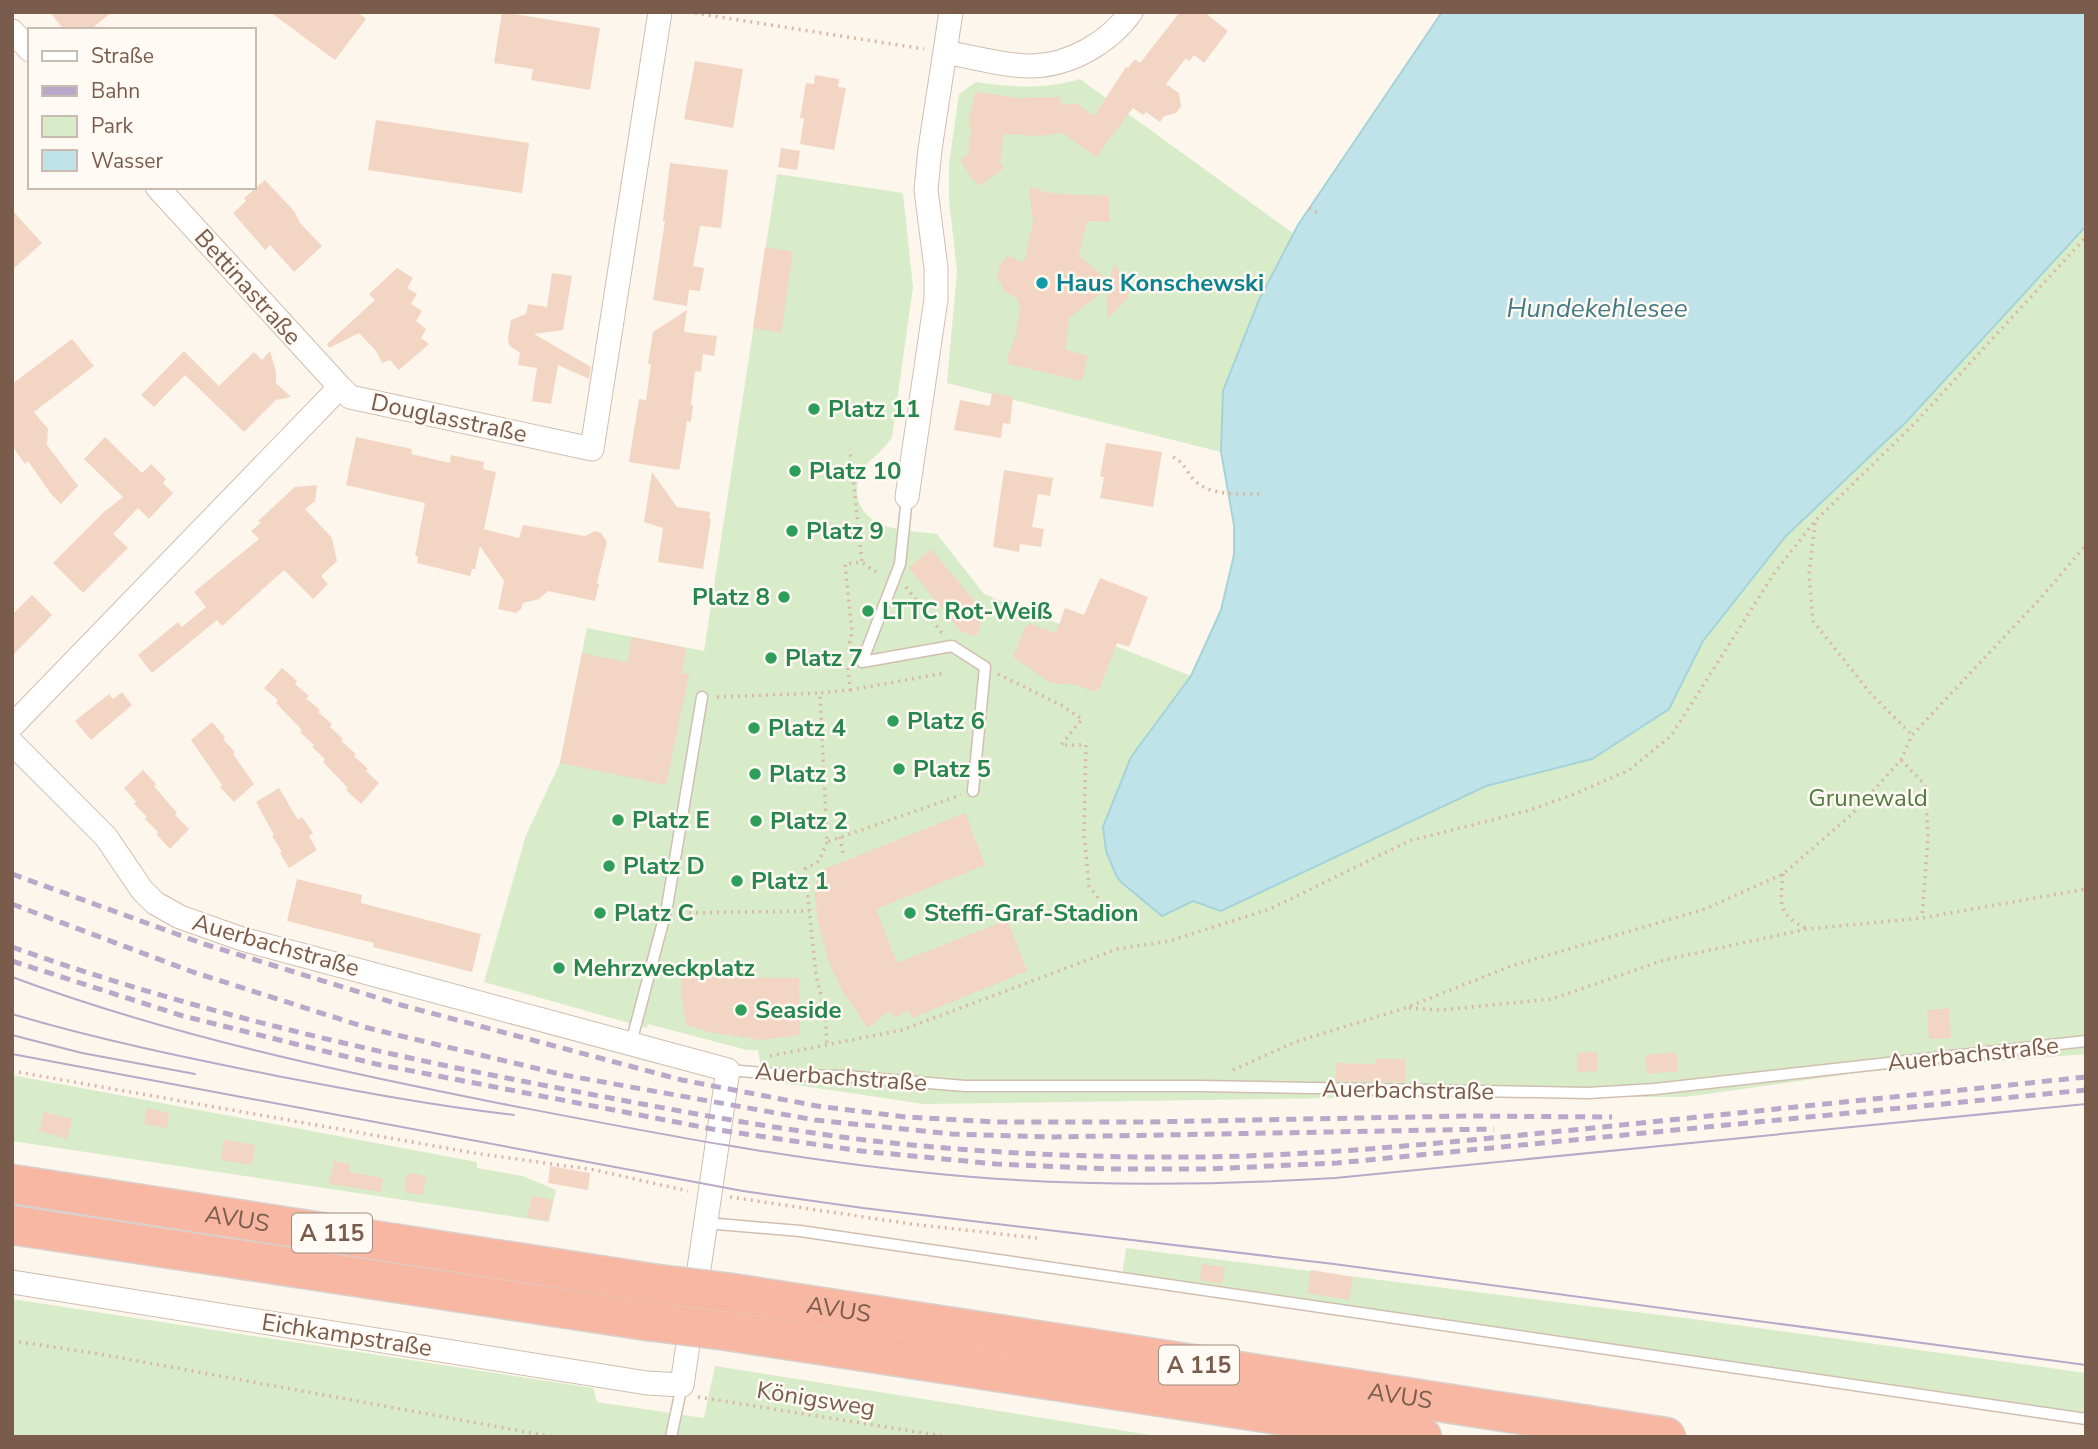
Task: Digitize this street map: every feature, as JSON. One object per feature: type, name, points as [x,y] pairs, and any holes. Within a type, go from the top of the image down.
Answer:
[{"type":"highway","name":"AVUS","points":[[12,1184],[1666,1437]]},
{"type":"highway","name":"AVUS","points":[[12,1225],[1422,1437]]},
{"type":"street","name":"Douglasstraße","points":[[12,726],[340,387],[350,397],[592,449],[660,12]]},
{"type":"street","points":[[907,496],[936,299],[936,268],[926,190],[937,51],[950,12]]},
{"type":"street","points":[[937,51],[1021,65],[1054,62],[1073,57],[1105,39],[1130,12]]},
{"type":"street","points":[[12,31],[28,48]]},
{"type":"street","name":"Bettinastraße","points":[[159,189],[340,387]]},
{"type":"street","name":"Auerbachstraße","points":[[12,743],[106,836],[148,896],[180,917],[242,939],[734,1070],[710,1194],[682,1385]]},
{"type":"street","name":"Eichkampstraße","points":[[12,1282],[592,1375],[682,1385]]},
{"type":"lane","points":[[907,496],[900,564],[862,662],[952,646],[985,667],[973,791]]},
{"type":"lane","points":[[631,1043],[666,913],[702,697]]},
{"type":"lane","name":"Auerbachstraße","points":[[734,1070],[965,1086],[1202,1086],[1588,1093],[1669,1088],[2086,1041]]},
{"type":"lane","points":[[706,1223],[800,1231],[2086,1419]]},
{"type":"lane","points":[[671,1437],[682,1385]]},
{"type":"path","points":[[688,12],[937,51]]},
{"type":"path","points":[[1309,208],[1321,215]]},
{"type":"path","points":[[734,1070],[761,1058],[902,1030],[1117,949],[1169,941],[1270,909],[1409,841],[1527,811],[1572,795],[1629,769],[1671,736],[1775,572],[1815,521],[1915,424],[2086,237]]},
{"type":"path","points":[[850,449],[862,562]]},
{"type":"path","points":[[1173,457],[1182,463],[1195,481],[1212,490],[1263,494]]},
{"type":"path","points":[[1815,521],[1809,573],[1813,621],[1871,694],[1912,735]]},
{"type":"path","points":[[1202,1086],[1295,1042],[1405,1008],[1511,966],[1705,909],[1783,874],[1851,815],[1900,760],[1912,735],[2038,601],[2086,545]]},
{"type":"path","points":[[850,690],[847,657],[852,632],[845,564],[862,562],[894,579],[952,646]]},
{"type":"path","points":[[985,667],[1061,705],[1082,719],[1061,746],[1086,745],[1084,834],[1089,886],[1103,904]]},
{"type":"path","points":[[702,697],[820,693],[945,673]]},
{"type":"path","points":[[820,693],[827,842],[819,861],[805,869],[816,975],[825,1013],[827,1044]]},
{"type":"path","points":[[1900,760],[1925,785],[1928,836],[1922,918]]},
{"type":"path","points":[[827,842],[973,791]]},
{"type":"path","points":[[840,837],[844,857]]},
{"type":"path","points":[[1783,874],[1780,901],[1790,920],[1807,929]]},
{"type":"path","points":[[1405,1008],[1442,1010],[1552,999],[1664,960],[1807,929],[1922,918],[2086,889]]},
{"type":"path","points":[[666,913],[809,911]]},
{"type":"path","points":[[12,1071],[461,1150],[583,1168],[660,1183],[665,1187],[911,1224],[1037,1238]]},
{"type":"path","points":[[12,1341],[94,1353],[554,1437]]},
{"type":"path","name":"Königsweg","points":[[682,1385],[700,1398],[948,1437]]},
{"type":"green space","points":[[1080,79],[1294,234],[1259,300],[1223,391],[1221,452],[947,383],[957,271],[949,200],[949,164],[959,94],[976,82],[1028,86],[1053,85]]},
{"type":"green space","name":"Grunewald","points":[[777,174],[903,193],[913,287],[892,437],[866,466],[858,482],[858,498],[864,512],[872,519],[892,528],[937,534],[984,594],[1191,676],[1131,757],[1103,827],[1162,915],[1193,901],[1221,911],[1486,786],[1592,759],[1669,709],[1703,641],[1785,537],[1907,421],[2086,226],[2086,1054],[1864,1072],[1685,1097],[1414,1097],[924,1104],[763,1080],[758,1050],[747,1050],[648,1024],[647,1028],[484,982],[526,835],[560,763],[587,628],[704,651]]},
{"type":"green space","points":[[12,1075],[477,1162],[477,1168],[523,1176],[556,1190],[549,1222],[12,1141]]},
{"type":"green space","points":[[1126,1248],[1692,1319],[2086,1373],[2086,1419],[1719,1360],[1122,1277]]},
{"type":"green space","points":[[12,1299],[593,1388],[597,1402],[704,1418],[715,1366],[1163,1437],[12,1437]]},
{"type":"water","name":"Hundekehlesee","points":[[1442,12],[2086,12],[2086,226],[1907,421],[1785,537],[1703,641],[1669,709],[1592,759],[1486,786],[1221,911],[1193,901],[1162,916],[1116,875],[1106,851],[1103,827],[1131,757],[1191,676],[1221,610],[1234,555],[1234,525],[1221,452],[1223,391],[1259,300],[1298,225]]},
{"type":"building","points":[[50,12],[112,12],[92,28],[62,28]]},
{"type":"building","points":[[270,12],[357,12],[366,19],[335,60]]},
{"type":"building","points":[[502,12],[600,28],[590,90],[531,80],[533,69],[494,63]]},
{"type":"building","points":[[1180,12],[1204,12],[1228,31],[1204,63],[1194,55],[1189,61],[1186,58],[1166,84],[1179,93],[1181,106],[1176,113],[1164,116],[1160,122],[1146,112],[1143,115],[1133,108],[1096,157],[1062,133],[1038,136],[1004,134],[1000,162],[1004,168],[979,186],[972,179],[960,160],[968,155],[971,129],[969,119],[975,92],[1019,98],[1060,97],[1061,105],[1076,103],[1094,116],[1126,67],[1135,59],[1140,63]]},
{"type":"building","points":[[695,61],[743,69],[733,128],[684,119]]},
{"type":"building","points":[[815,75],[839,79],[838,87],[846,88],[834,150],[800,144],[804,118],[800,118],[806,83],[814,84]]},
{"type":"building","points":[[376,120],[529,143],[522,193],[368,170]]},
{"type":"building","points":[[781,148],[800,151],[797,170],[778,167]]},
{"type":"building","points":[[670,163],[728,170],[721,228],[700,226],[693,266],[704,268],[700,291],[689,290],[687,306],[653,300],[665,221]]},
{"type":"building","points":[[265,180],[322,246],[294,272],[270,245],[265,250],[233,213]]},
{"type":"building","name":"Haus Konschewski","points":[[1029,186],[1045,192],[1109,196],[1109,222],[1087,221],[1079,255],[1108,281],[1115,264],[1129,289],[1128,298],[1108,318],[1106,289],[1069,318],[1066,350],[1088,356],[1082,381],[1008,364],[1020,307],[1016,297],[1005,292],[997,277],[1000,265],[1008,256],[1024,262],[1033,223]]},
{"type":"building","points":[[12,210],[42,243],[12,270]]},
{"type":"building","points":[[765,247],[793,252],[781,333],[753,328]]},
{"type":"building","points":[[397,268],[413,278],[407,288],[417,294],[411,304],[422,311],[416,321],[426,329],[421,338],[429,344],[399,370],[390,360],[382,363],[376,351],[359,333],[329,348],[327,344],[375,300],[369,294]]},
{"type":"building","points":[[552,273],[572,276],[563,330],[534,334],[591,367],[589,379],[558,365],[551,404],[532,401],[537,368],[518,365],[520,353],[509,345],[508,338],[511,320],[526,314],[528,304],[547,307]]},
{"type":"building","points":[[687,310],[684,332],[717,336],[714,356],[703,354],[701,372],[695,371],[691,422],[687,421],[679,470],[629,462],[639,399],[646,400],[653,332]]},
{"type":"building","points":[[72,339],[94,366],[34,412],[48,429],[47,445],[78,486],[61,504],[28,461],[25,464],[12,446],[12,384]]},
{"type":"building","points":[[184,351],[219,386],[254,352],[262,360],[270,351],[276,383],[291,397],[276,400],[244,432],[185,375],[154,407],[141,395]]},
{"type":"building","points":[[992,393],[1013,397],[1010,424],[1003,423],[1001,438],[954,430],[960,400],[990,406]]},
{"type":"building","points":[[105,437],[142,473],[151,464],[166,479],[163,483],[173,493],[149,519],[138,508],[113,534],[128,548],[83,593],[53,563],[104,512],[123,497],[84,459]]},
{"type":"building","points":[[356,437],[412,449],[411,454],[450,463],[451,455],[484,462],[483,469],[496,472],[484,529],[519,538],[523,525],[585,536],[595,531],[601,533],[607,542],[595,601],[548,591],[539,599],[523,603],[516,613],[498,609],[504,581],[480,546],[475,569],[472,569],[470,576],[417,563],[418,556],[415,556],[425,503],[346,485]]},
{"type":"building","points":[[1106,443],[1162,452],[1153,507],[1100,498],[1104,477],[1100,477]]},
{"type":"building","points":[[1004,470],[1053,478],[1050,496],[1038,494],[1032,527],[1044,529],[1041,547],[1020,544],[1019,552],[993,547]]},
{"type":"building","points":[[652,472],[677,507],[710,512],[703,569],[658,562],[663,528],[644,522]]},
{"type":"building","points":[[317,485],[315,501],[305,509],[332,538],[337,561],[321,576],[328,584],[313,599],[284,570],[222,626],[217,620],[152,673],[138,655],[178,622],[182,627],[206,607],[194,592],[259,539],[251,531],[261,523],[258,521],[295,487]]},
{"type":"building","points":[[931,549],[977,604],[987,608],[976,637],[960,631],[909,568]]},
{"type":"building","points":[[1100,578],[1148,597],[1129,647],[1117,643],[1099,690],[1096,689],[1095,692],[1076,685],[1051,683],[1013,657],[1029,623],[1056,633],[1065,608],[1084,615]]},
{"type":"building","points":[[32,595],[52,615],[12,656],[12,615]]},
{"type":"building","points":[[632,637],[686,648],[682,673],[689,674],[666,785],[560,763],[582,653],[627,662]]},
{"type":"building","points":[[282,668],[297,681],[295,684],[309,696],[306,698],[320,710],[318,712],[332,724],[330,727],[343,739],[341,741],[356,754],[354,756],[379,783],[361,804],[323,762],[325,759],[312,747],[314,745],[276,703],[278,700],[264,688]]},
{"type":"building","points":[[122,692],[132,705],[91,740],[75,721],[109,694],[113,699]]},
{"type":"building","points":[[212,722],[225,737],[223,739],[235,752],[233,754],[254,784],[234,802],[220,787],[222,785],[191,740]]},
{"type":"building","points":[[143,770],[177,813],[175,815],[189,829],[170,849],[156,834],[158,832],[145,819],[147,817],[134,804],[136,802],[124,788]]},
{"type":"building","points":[[279,788],[298,820],[302,817],[313,833],[309,836],[317,850],[289,868],[256,802]]},
{"type":"building","name":"Steffi-Graf-Stadion","points":[[965,813],[985,865],[876,909],[897,963],[1007,920],[1027,971],[912,1018],[908,1010],[896,1018],[889,1011],[868,1028],[842,991],[828,960],[818,922],[814,887],[822,870]]},
{"type":"building","points":[[297,879],[362,895],[361,903],[481,934],[472,972],[373,947],[374,943],[287,921]]},
{"type":"building","name":"Seaside","points":[[681,977],[799,978],[800,1035],[761,1040],[709,1032],[686,1025]]},
{"type":"building","points":[[1949,1008],[1951,1038],[1929,1039],[1927,1010]]},
{"type":"building","points":[[1597,1052],[1598,1071],[1578,1072],[1577,1053]]},
{"type":"building","points":[[1676,1052],[1678,1071],[1647,1074],[1645,1055]]},
{"type":"building","points":[[1376,1059],[1405,1059],[1405,1082],[1336,1081],[1336,1063],[1376,1064]]},
{"type":"building","points":[[147,1108],[169,1113],[167,1128],[144,1124]]},
{"type":"building","points":[[44,1112],[72,1119],[67,1139],[39,1131]]},
{"type":"building","points":[[224,1140],[255,1145],[252,1165],[221,1160]]},
{"type":"building","points":[[334,1161],[350,1164],[349,1172],[383,1178],[381,1192],[329,1184]]},
{"type":"building","points":[[550,1166],[590,1173],[588,1190],[548,1183]]},
{"type":"building","points":[[407,1173],[426,1176],[423,1195],[404,1192]]},
{"type":"building","points":[[532,1196],[553,1200],[548,1221],[527,1217]]},
{"type":"building","points":[[1202,1264],[1225,1267],[1222,1284],[1200,1280]]},
{"type":"building","points":[[1311,1270],[1353,1277],[1349,1300],[1307,1293]]},
{"type":"tram line","points":[[12,977],[132,1017],[193,1034],[379,1079],[715,1143],[822,1160],[980,1178],[1182,1184],[1335,1178],[2086,1104]]},
{"type":"tram line","points":[[12,1014],[111,1040],[277,1076],[425,1103],[514,1115]]},
{"type":"tram line","points":[[12,1035],[82,1053],[195,1074]]},
{"type":"tram line","points":[[12,1054],[743,1191],[863,1208],[1334,1264],[2086,1365]]},
{"type":"railway","points":[[12,874],[204,944],[401,1005],[682,1080],[817,1106],[906,1117],[997,1122],[1466,1116],[1612,1117]]},
{"type":"railway","points":[[12,904],[193,972],[368,1028],[564,1075],[815,1120],[952,1134],[1050,1137],[1494,1129]]},
{"type":"railway","points":[[12,947],[212,1010],[484,1074],[787,1129],[907,1145],[991,1151],[1118,1157],[1203,1157],[1353,1150],[2086,1077]]},
{"type":"railway","points":[[12,961],[183,1016],[376,1064],[712,1129],[861,1151],[996,1164],[1108,1169],[1206,1169],[1337,1163],[2086,1090]]},
{"type":"place","name":"Haus Konschewski","points":[[1042,283]]},
{"type":"place","name":"Platz 11","points":[[814,409]]},
{"type":"place","name":"Platz 10","points":[[795,471]]},
{"type":"place","name":"Platz 9","points":[[792,531]]},
{"type":"place","name":"Platz 8","points":[[784,597]]},
{"type":"place","name":"LTTC Rot-Weiß","points":[[868,611]]},
{"type":"place","name":"Platz 7","points":[[771,658]]},
{"type":"place","name":"Platz 6","points":[[893,721]]},
{"type":"place","name":"Platz 4","points":[[754,728]]},
{"type":"place","name":"Platz 5","points":[[899,769]]},
{"type":"place","name":"Platz 3","points":[[755,774]]},
{"type":"place","name":"Platz E","points":[[618,820]]},
{"type":"place","name":"Platz 2","points":[[756,821]]},
{"type":"place","name":"Platz D","points":[[609,866]]},
{"type":"place","name":"Platz 1","points":[[737,881]]},
{"type":"place","name":"Platz C","points":[[600,913]]},
{"type":"place","name":"Steffi-Graf-Stadion","points":[[910,913]]},
{"type":"place","name":"Mehrzweckplatz","points":[[559,968]]},
{"type":"place","name":"Seaside","points":[[741,1010]]}]
